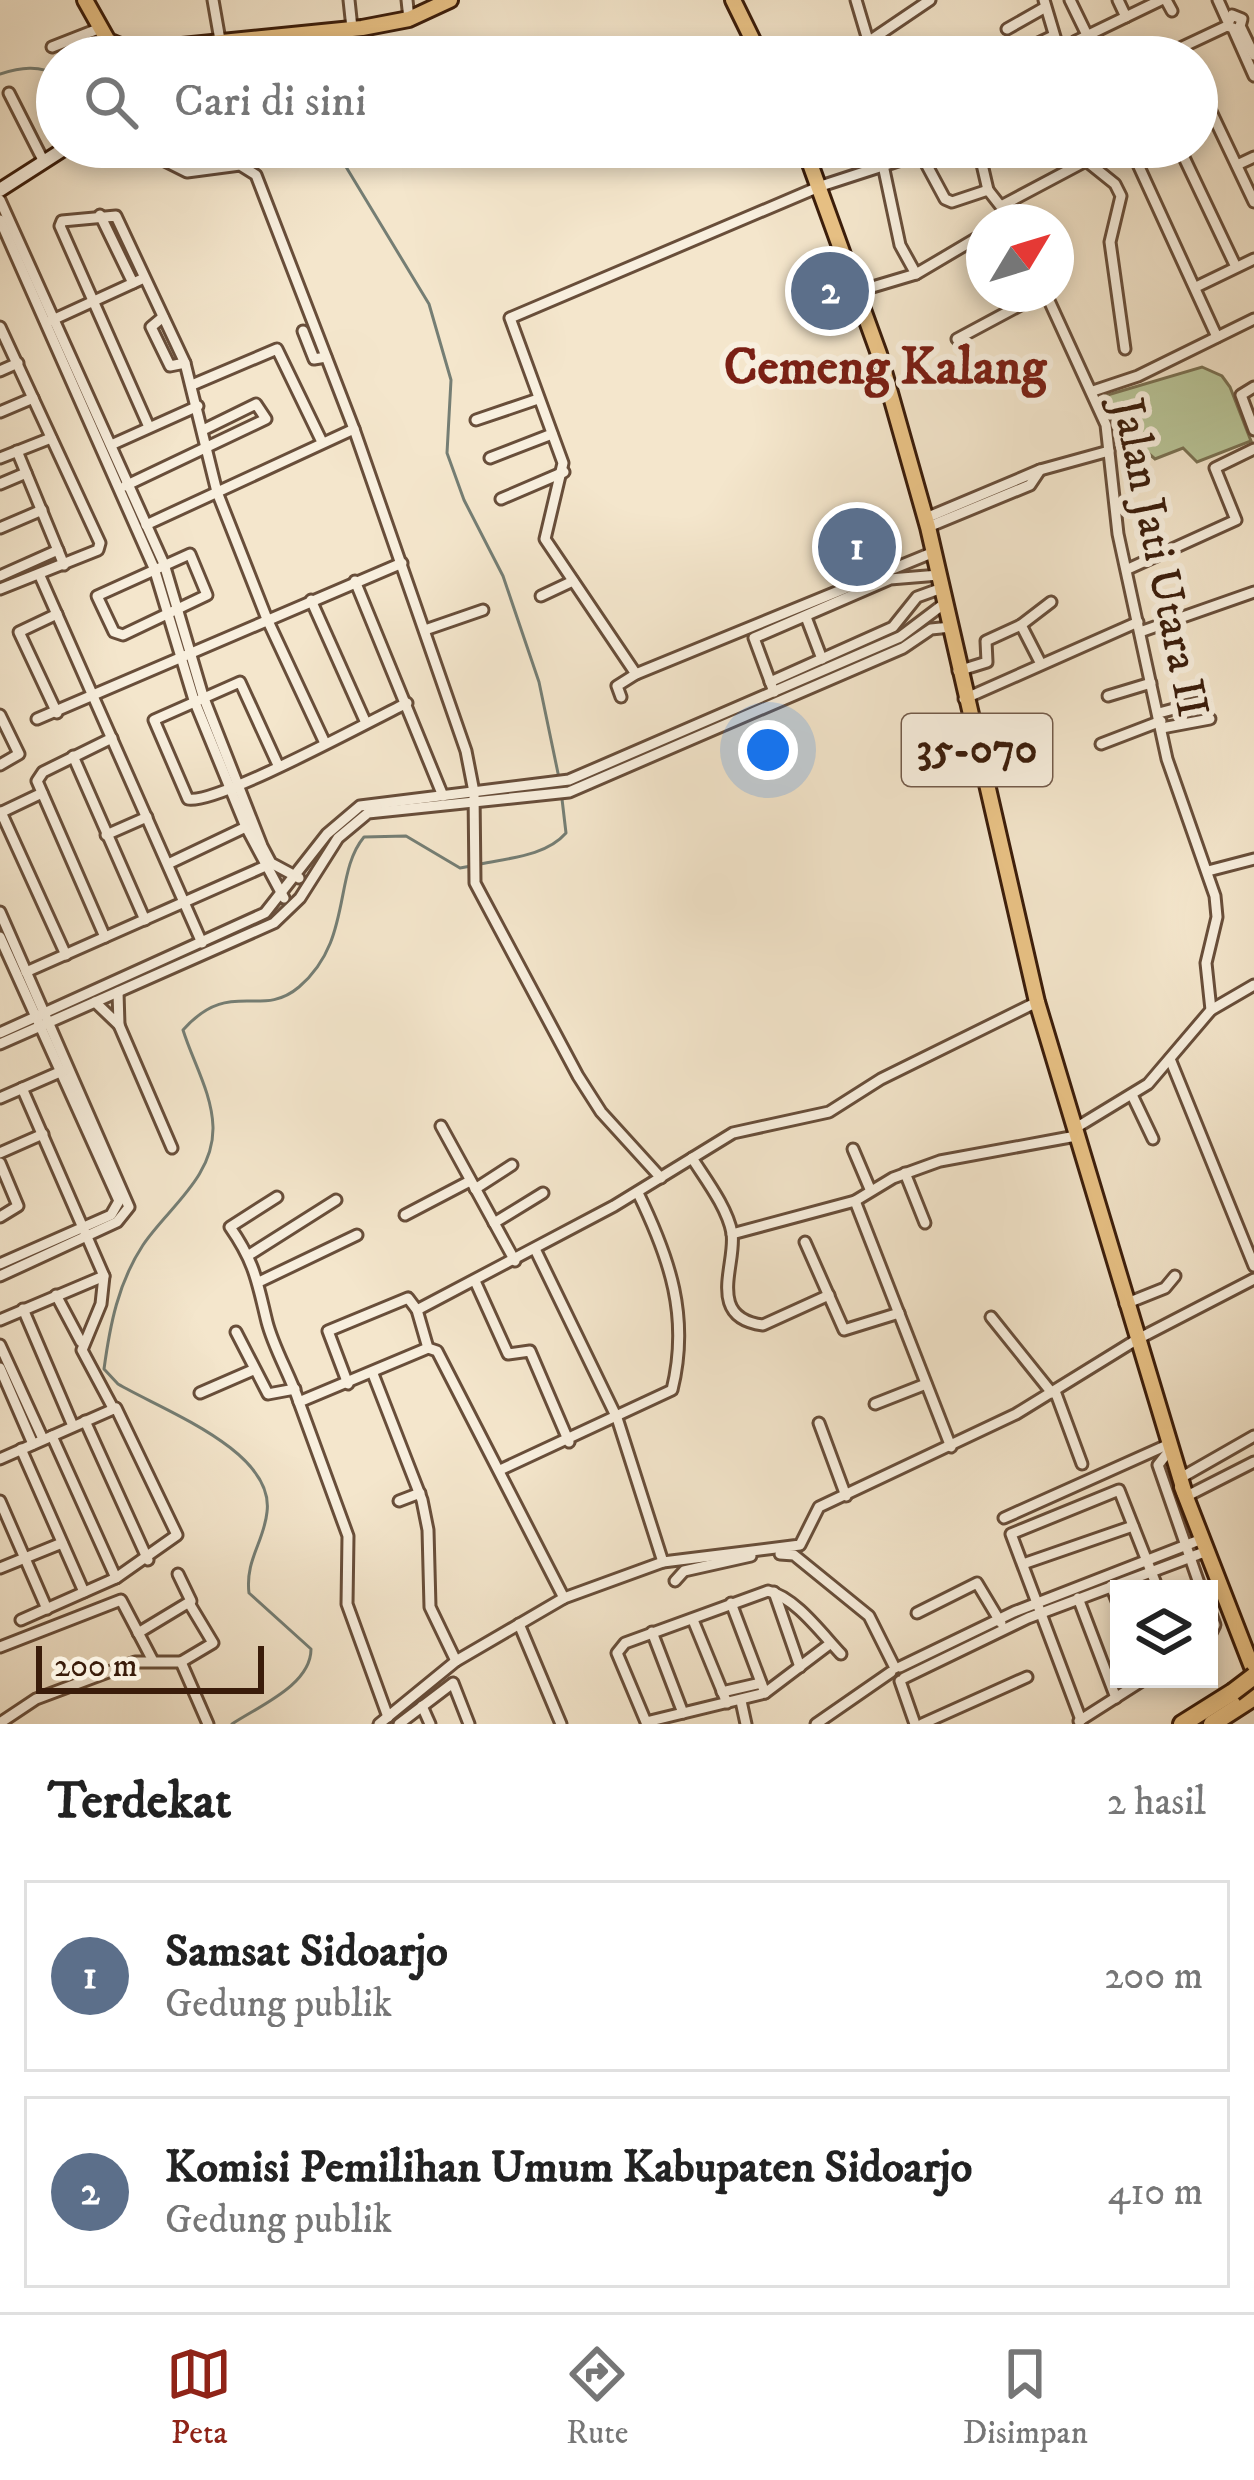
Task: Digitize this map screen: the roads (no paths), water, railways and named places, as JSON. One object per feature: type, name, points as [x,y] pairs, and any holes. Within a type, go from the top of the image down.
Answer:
[{"type":"highway","points":[[1212,1724],[1245,1697],[1254,1674]]},
{"type":"highway","points":[[1182,1724],[1245,1697]]},
{"type":"main road","points":[[85,0],[103,35]]},
{"type":"main road","points":[[264,36],[409,19],[450,0]]},
{"type":"main road","points":[[733,0],[751,36]]},
{"type":"main road","name":"35-070","points":[[813,168],[859,290],[927,522],[1037,1002],[1125,1304],[1168,1448],[1254,1654]]},
{"type":"main road","name":"35-070","points":[[1139,1348],[1184,1476]]},
{"type":"main road","points":[[1184,1476],[1188,1494]]},
{"type":"main road","name":"35-070","points":[[1188,1494],[1254,1674]]},
{"type":"main road","name":"35-070","points":[[1218,1576],[1217,1596],[1245,1697]]},
{"type":"street","points":[[213,0],[219,36]]},
{"type":"street","points":[[349,0],[352,28]]},
{"type":"street","points":[[406,0],[409,19]]},
{"type":"street","points":[[856,0],[866,36]]},
{"type":"street","points":[[877,36],[930,0]]},
{"type":"street","points":[[1070,0],[1087,35],[1163,0],[1172,11]]},
{"type":"street","points":[[1118,0],[1126,16]]},
{"type":"street","points":[[1218,0],[1254,56]]},
{"type":"street","points":[[1228,0],[1254,76]]},
{"type":"street","points":[[1007,29],[1044,4],[1053,36]]},
{"type":"street","points":[[1207,36],[1254,8]]},
{"type":"street","points":[[1235,23],[1254,20]]},
{"type":"street","points":[[99,36],[103,35]]},
{"type":"street","points":[[10,93],[36,146]]},
{"type":"street","points":[[1218,127],[1254,202]]},
{"type":"street","points":[[1239,169],[1254,162]]},
{"type":"street","points":[[0,190],[36,167]]},
{"type":"street","points":[[179,168],[187,172],[214,168]]},
{"type":"street","points":[[246,168],[256,175],[425,630],[474,797],[473,877],[578,1076],[601,1112],[661,1178]]},
{"type":"street","points":[[636,674],[543,531],[564,472],[510,318],[874,168]]},
{"type":"street","points":[[884,168],[902,252],[916,274]]},
{"type":"street","points":[[928,168],[948,202],[988,190]]},
{"type":"street","points":[[983,168],[988,190],[1003,204]]},
{"type":"street","points":[[1006,204],[1073,168]]},
{"type":"street","points":[[1092,168],[1115,184],[1121,196],[1110,242],[1125,350]]},
{"type":"street","points":[[1140,168],[1217,337]]},
{"type":"street","points":[[1189,168],[1236,267]]},
{"type":"street","points":[[0,200],[2,217],[159,566]]},
{"type":"street","points":[[148,427],[60,223],[116,216],[137,281],[163,317],[185,363],[205,428],[217,491],[267,619],[324,742]]},
{"type":"street","points":[[859,290],[916,274],[966,244]]},
{"type":"street","points":[[1196,287],[1254,259]]},
{"type":"street","points":[[50,321],[137,281]]},
{"type":"street","points":[[957,339],[1009,312]]},
{"type":"street","name":"Jalan Jati Utara II","points":[[1053,312],[1093,391],[1109,451],[1118,534],[1171,771],[1208,871],[1216,916],[1206,963],[1211,1010]]},
{"type":"street","points":[[1093,391],[1134,377],[1254,319]]},
{"type":"street","points":[[50,321],[146,525],[199,698],[249,826],[281,896],[294,904]]},
{"type":"street","points":[[0,327],[100,543],[98,550],[0,589]]},
{"type":"street","points":[[303,331],[314,359],[326,357]]},
{"type":"street","points":[[192,385],[277,350],[322,442]]},
{"type":"street","points":[[0,360],[16,358]]},
{"type":"street","points":[[0,371],[16,358]]},
{"type":"street","points":[[1254,387],[1241,395],[1254,430]]},
{"type":"street","points":[[0,412],[33,398]]},
{"type":"street","points":[[476,420],[538,399]]},
{"type":"street","points":[[125,486],[266,419],[256,404],[205,428]]},
{"type":"street","points":[[111,446],[198,406]]},
{"type":"street","points":[[146,525],[354,429]]},
{"type":"street","points":[[490,458],[552,434]]},
{"type":"street","points":[[0,458],[51,438]]},
{"type":"street","points":[[17,451],[64,565]]},
{"type":"street","points":[[927,522],[1040,470],[1109,451]]},
{"type":"street","points":[[1128,569],[1237,516],[1216,465],[1252,454]]},
{"type":"street","points":[[0,484],[26,472]]},
{"type":"street","points":[[501,499],[564,472]]},
{"type":"street","points":[[0,528],[42,510]]},
{"type":"street","points":[[0,576],[58,550]]},
{"type":"street","points":[[621,697],[617,686],[636,674],[934,552]]},
{"type":"street","points":[[190,554],[208,592],[118,635],[98,599],[100,593],[159,566],[190,554]]},
{"type":"street","points":[[37,719],[402,562]]},
{"type":"street","points":[[40,576],[186,903],[201,949]]},
{"type":"street","points":[[906,580],[912,604]]},
{"type":"street","points":[[777,691],[754,638],[879,583],[906,580],[942,589]]},
{"type":"street","points":[[355,581],[406,703],[435,800]]},
{"type":"street","points":[[541,596],[573,581]]},
{"type":"street","points":[[0,1033],[118,992],[265,913],[351,812],[369,802],[409,803],[569,786],[726,720],[822,659],[893,627],[919,595],[942,589]]},
{"type":"street","points":[[777,691],[900,637],[942,589]]},
{"type":"street","points":[[964,699],[1139,627],[1254,592]]},
{"type":"street","points":[[310,600],[366,723]]},
{"type":"street","points":[[958,671],[987,662],[986,641],[1021,625],[1051,602]]},
{"type":"street","points":[[425,630],[484,610]]},
{"type":"street","points":[[56,713],[19,632],[57,614]]},
{"type":"street","points":[[806,617],[822,659]]},
{"type":"street","points":[[1021,625],[1041,664]]},
{"type":"street","points":[[777,691],[903,648],[932,629],[951,627]]},
{"type":"street","points":[[278,765],[243,683],[199,698],[154,723],[188,800],[233,787],[406,703]]},
{"type":"street","points":[[1108,696],[1151,683]]},
{"type":"street","points":[[1101,744],[1204,701]]},
{"type":"street","points":[[0,715],[19,754],[0,765]]},
{"type":"street","points":[[1160,721],[1210,718]]},
{"type":"street","points":[[105,938],[37,781],[43,772],[112,738]]},
{"type":"street","points":[[73,756],[145,920]]},
{"type":"street","points":[[42,793],[1,813],[66,955]]},
{"type":"street","points":[[0,1044],[43,1019],[201,949],[274,923],[294,904],[357,819],[409,803]]},
{"type":"street","points":[[106,835],[147,818]]},
{"type":"street","points":[[168,864],[249,826]]},
{"type":"street","points":[[1208,871],[1254,859]]},
{"type":"street","points":[[26,972],[268,865],[308,883]]},
{"type":"street","points":[[0,912],[3,935],[128,1198],[127,1213],[0,1264]]},
{"type":"street","points":[[0,1276],[86,1231],[117,1211],[119,1201],[62,1071],[26,972],[3,935]]},
{"type":"street","points":[[732,1234],[855,1201],[870,1189],[940,1161],[1075,1132],[1132,1097],[1211,1010],[1254,985]]},
{"type":"street","points":[[118,992],[119,1025],[172,1148]]},
{"type":"street","points":[[95,1002],[119,1025]]},
{"type":"street","points":[[417,1310],[638,1193],[733,1133],[829,1112],[881,1079],[1037,1002]]},
{"type":"street","points":[[1170,1059],[1254,1266]]},
{"type":"street","points":[[0,1098],[62,1071]]},
{"type":"street","points":[[22,1088],[104,1276],[101,1304],[82,1342]]},
{"type":"street","points":[[1132,1097],[1153,1138]]},
{"type":"street","points":[[441,1126],[515,1261]]},
{"type":"street","points":[[0,1153],[43,1134]]},
{"type":"street","points":[[853,1149],[870,1189]]},
{"type":"street","points":[[692,1158],[732,1234],[727,1296],[755,1325],[829,1295]]},
{"type":"street","points":[[0,1163],[18,1206],[0,1216]]},
{"type":"street","points":[[405,1215],[512,1165]]},
{"type":"street","points":[[905,1173],[925,1223]]},
{"type":"street","points":[[494,1223],[543,1193]]},
{"type":"street","points":[[500,1470],[569,1442],[672,1390],[681,1329],[669,1262],[638,1193]]},
{"type":"street","points":[[277,1197],[230,1227],[261,1281],[267,1323],[348,1536],[347,1604],[384,1720],[456,1661],[564,1598],[663,1562],[785,1549],[804,1542],[819,1507],[951,1448],[1139,1348],[1254,1279]]},
{"type":"street","points":[[250,1255],[336,1201]]},
{"type":"street","points":[[855,1201],[951,1448]]},
{"type":"street","points":[[261,1281],[357,1235]]},
{"type":"street","points":[[805,1242],[844,1330],[899,1313]]},
{"type":"street","points":[[535,1249],[617,1418],[663,1562]]},
{"type":"street","points":[[0,1320],[104,1276]]},
{"type":"street","points":[[1125,1304],[1165,1288],[1175,1276]]},
{"type":"street","points":[[475,1281],[508,1354],[530,1351],[569,1442]]},
{"type":"street","points":[[20,1620],[116,1578],[148,1560],[177,1535],[56,1295]]},
{"type":"street","points":[[349,1384],[328,1331],[402,1298],[417,1310],[428,1348]]},
{"type":"street","points":[[22,1309],[73,1426]]},
{"type":"street","points":[[991,1317],[1053,1392],[1082,1464]]},
{"type":"street","points":[[236,1332],[271,1396],[295,1389]]},
{"type":"street","points":[[0,1345],[43,1440]]},
{"type":"street","points":[[299,1402],[428,1348],[436,1351],[564,1598]]},
{"type":"street","points":[[200,1393],[285,1366]]},
{"type":"street","points":[[0,1368],[116,1578]]},
{"type":"street","points":[[373,1374],[420,1493],[428,1530],[430,1607],[456,1661]]},
{"type":"street","points":[[875,1404],[926,1384]]},
{"type":"street","points":[[0,1459],[113,1408]]},
{"type":"street","points":[[86,1421],[148,1560]]},
{"type":"street","points":[[819,1424],[846,1496]]},
{"type":"street","points":[[1184,1476],[1254,1436]]},
{"type":"street","points":[[1004,1518],[1168,1448]]},
{"type":"street","points":[[1168,1448],[1158,1465],[1198,1580]]},
{"type":"street","points":[[21,1449],[84,1592]]},
{"type":"street","points":[[1188,1494],[1254,1462]]},
{"type":"street","points":[[1131,1688],[1078,1722],[1011,1534],[1119,1490],[1155,1580]]},
{"type":"street","points":[[399,1502],[420,1493]]},
{"type":"street","points":[[0,1502],[47,1609]]},
{"type":"street","points":[[1023,1564],[1133,1526]]},
{"type":"street","points":[[0,1568],[62,1543]]},
{"type":"street","points":[[896,1675],[1004,1630],[1040,1607],[1205,1545]]},
{"type":"street","points":[[675,1581],[684,1571],[724,1561],[794,1555],[869,1616],[918,1724],[1027,1677]]},
{"type":"street","points":[[1122,1580],[1149,1565]]},
{"type":"street","points":[[0,1724],[36,1699],[152,1659],[181,1662],[214,1643],[178,1574]]},
{"type":"street","points":[[917,1613],[977,1583],[1004,1630]]},
{"type":"street","points":[[816,1724],[999,1618],[1110,1586]]},
{"type":"street","points":[[763,1688],[683,1714],[641,1718],[618,1649],[652,1632],[774,1592]]},
{"type":"street","points":[[774,1592],[841,1654]]},
{"type":"street","points":[[774,1592],[800,1666]]},
{"type":"street","points":[[1078,1598],[1116,1698]]},
{"type":"street","points":[[0,1646],[118,1600],[152,1659]]},
{"type":"street","points":[[138,1634],[190,1603]]},
{"type":"street","points":[[731,1604],[763,1688]]},
{"type":"street","points":[[692,1620],[724,1697]]},
{"type":"street","points":[[519,1624],[561,1724]]},
{"type":"street","points":[[652,1632],[683,1714]]},
{"type":"street","points":[[724,1697],[741,1701],[830,1643]]},
{"type":"street","points":[[181,1662],[208,1724]]},
{"type":"street","points":[[399,1724],[453,1683],[469,1724]]},
{"type":"street","points":[[741,1701],[746,1724]]},
{"type":"street","points":[[422,1706],[430,1724]]},
{"type":"waterway","points":[[0,74],[36,69]]},
{"type":"waterway","points":[[347,168],[429,304],[451,380],[447,453],[464,500],[503,576],[539,682],[559,778]]},
{"type":"waterway","points":[[480,864],[526,855],[558,841],[566,833],[562,799]]},
{"type":"waterway","points":[[232,1724],[293,1684],[309,1662],[311,1649],[249,1593],[250,1571],[267,1512],[265,1490],[235,1452],[118,1384],[104,1369],[112,1320],[127,1274],[143,1245],[198,1177],[211,1145],[209,1102],[183,1030],[215,1006],[285,996],[316,969],[328,949],[348,870],[364,837],[406,836],[460,868],[471,866]]},
{"type":"place","name":"Komisi Pemilihan Umum Kabupaten Sidoarjo","points":[[830,291]]},
{"type":"place","name":"Samsat Sidoarjo","points":[[857,547]]},
{"type":"district","name":"Cemeng Kalang","points":[[885,368]]}]
